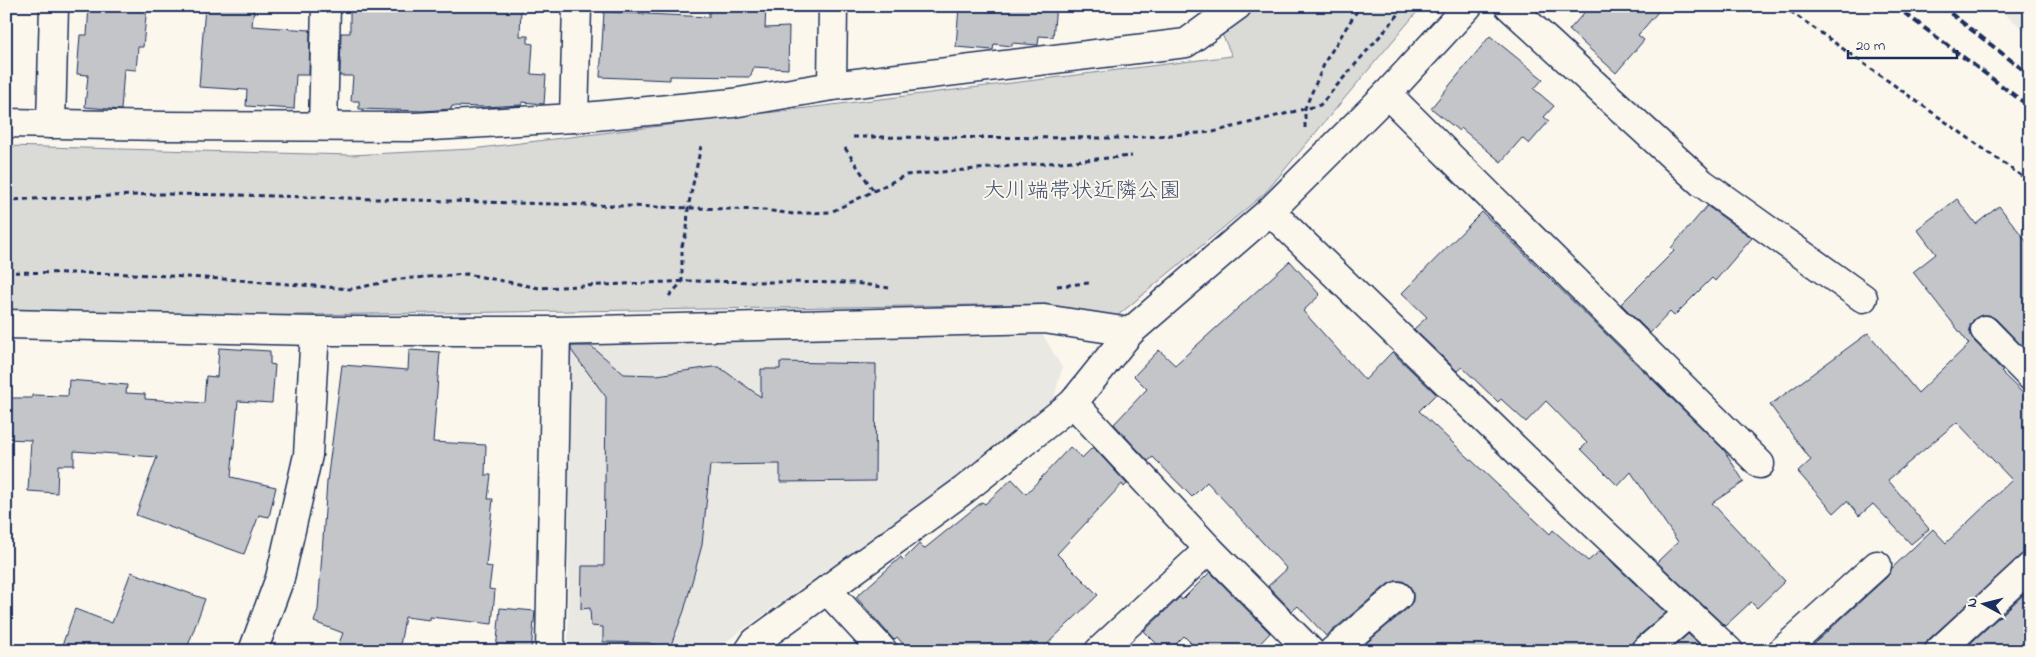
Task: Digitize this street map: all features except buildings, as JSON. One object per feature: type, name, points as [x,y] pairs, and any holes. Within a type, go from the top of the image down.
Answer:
[{"type":"street","points":[[51,124],[54,6]]},
{"type":"street","points":[[323,126],[326,6]]},
{"type":"street","points":[[574,118],[577,6]]},
{"type":"street","points":[[832,6],[832,86]]},
{"type":"street","points":[[6,124],[415,127],[574,118],[733,103],[832,86],[1186,43],[1237,6]]},
{"type":"street","points":[[749,651],[755,642],[964,490],[1073,403],[1130,332],[1270,211],[1387,94],[1468,6]]},
{"type":"street","points":[[1509,6],[1702,183],[1863,298]]},
{"type":"street","points":[[1387,94],[1760,464]]},
{"type":"street","points":[[1270,211],[1537,470],[1729,651]]},
{"type":"street","points":[[6,324],[315,331],[556,331],[1044,318],[1130,332]]},
{"type":"street","points":[[1985,330],[2030,376]]},
{"type":"street","points":[[253,651],[280,578],[308,455],[315,331]]},
{"type":"street","points":[[550,651],[556,331]]},
{"type":"street","points":[[1073,403],[1209,549],[1310,651]]},
{"type":"street","points":[[1099,651],[1209,549]]},
{"type":"street","points":[[1782,651],[1877,566]]},
{"type":"street","points":[[1939,651],[2030,567]]},
{"type":"street","points":[[827,590],[883,651]]},
{"type":"street","points":[[1333,651],[1398,596]]},
{"type":"street","points":[[1645,651],[1689,613]]},
{"type":"path","points":[[1305,137],[1305,108],[1326,60],[1360,6]]},
{"type":"path","points":[[853,137],[1129,138],[1212,132],[1320,105],[1406,6]]},
{"type":"path","points":[[1783,6],[2030,182]]},
{"type":"path","points":[[682,282],[682,246],[687,231],[688,208],[701,146]]},
{"type":"path","points":[[845,148],[874,190]]},
{"type":"path","points":[[6,200],[162,194],[239,195],[764,210],[794,214],[831,212],[906,175],[1132,156]]},
{"type":"path","points":[[6,272],[133,274],[351,289],[401,279],[467,274],[538,288],[682,282],[855,283],[890,288]]},
{"type":"path","points":[[1050,287],[1089,283]]},
{"type":"shaded area","points":[[1994,6],[2030,6],[2030,34]]},
{"type":"shaded area","points":[[1042,333],[1062,368],[1051,409],[713,651],[568,651],[570,341]]},
{"type":"green space","name":"大川端帯状近隣公園","points":[[1256,6],[1422,6],[1265,193],[1116,317],[1046,304],[236,316],[6,311],[6,146],[351,155],[472,149],[1232,56],[1220,30]]},
{"type":"railway","points":[[1895,6],[2030,107]]},
{"type":"railway","points":[[1941,6],[2030,75]]}]
